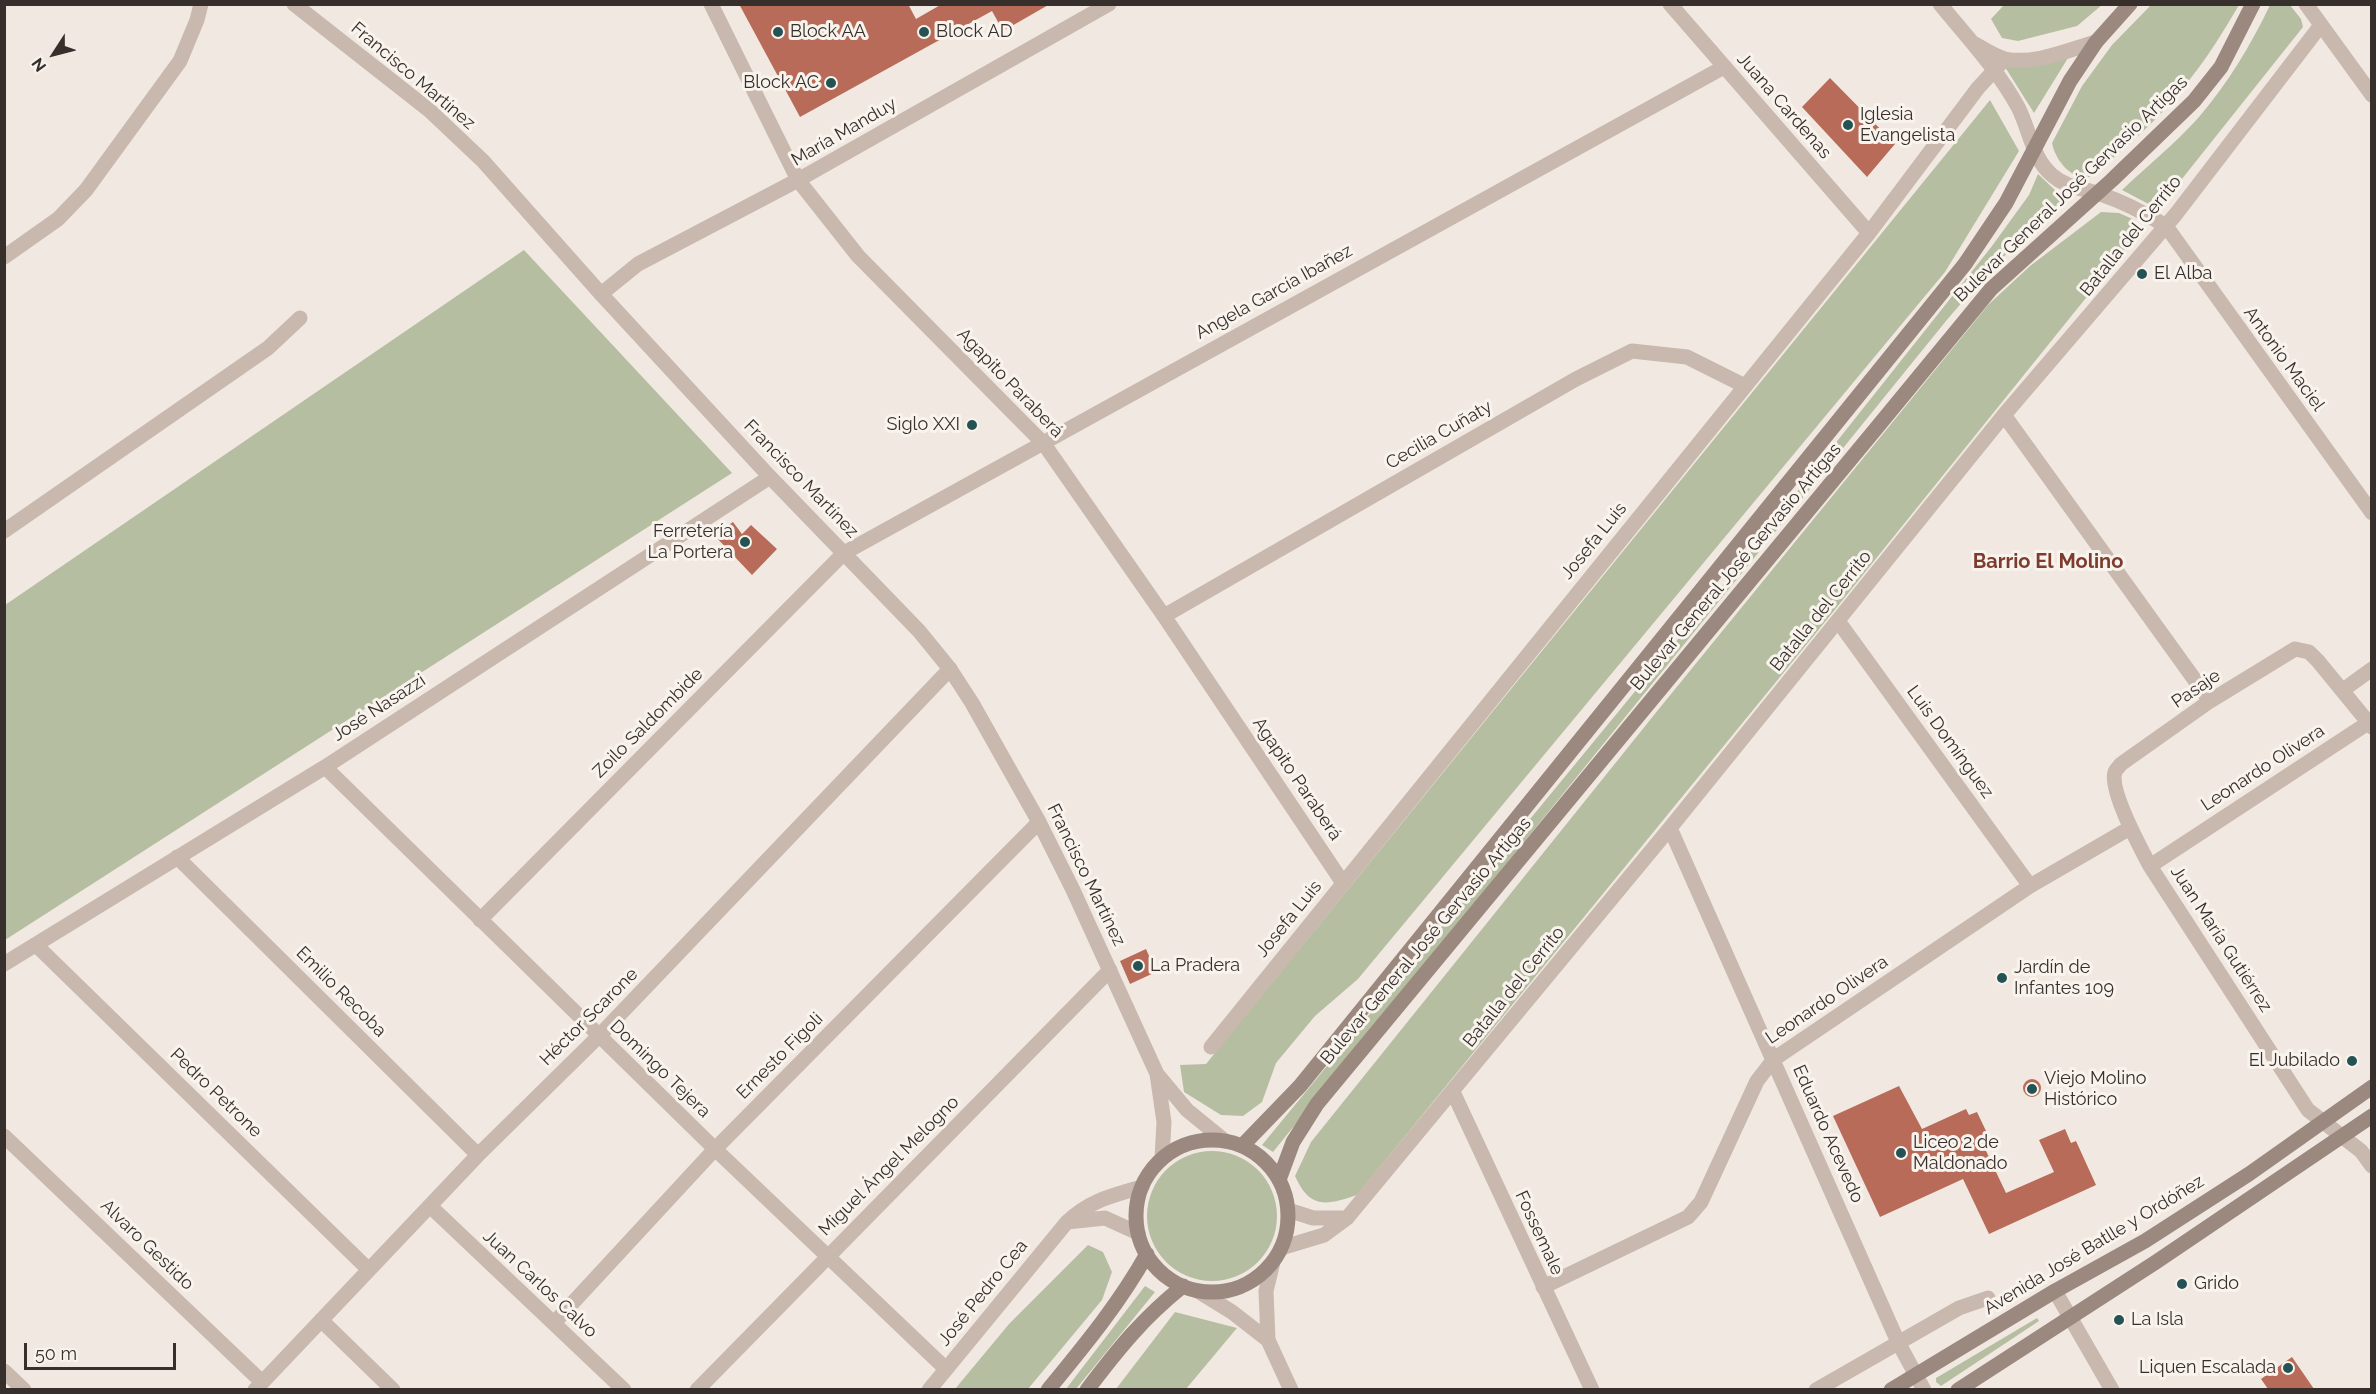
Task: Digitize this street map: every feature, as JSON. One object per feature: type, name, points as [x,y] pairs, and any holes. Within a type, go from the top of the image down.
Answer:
[{"type":"main road","name":"Bulevar General José Gervasio Artigas","points":[[1242,1146],[1272,1117],[1312,1070],[1884,367],[1965,264],[2006,203],[2070,81],[2096,42],[2130,4]]},
{"type":"main road","name":"Bulevar General José Gervasio Artigas","points":[[1279,1180],[1293,1142],[1317,1104],[1872,434],[1941,347],[1991,289],[2194,101],[2221,67],[2253,4]]},
{"type":"main road","name":"Avenida José Batlle y Ordóñez","points":[[1891,1389],[2055,1291],[2145,1241],[2249,1174],[2372,1087]]},
{"type":"main road","points":[[1958,1389],[2372,1116]]},
{"type":"main road","points":[[1208,1140],[1225,1141],[1242,1146],[1263,1160],[1279,1180],[1285,1195],[1288,1210],[1287,1229],[1281,1248],[1273,1262],[1261,1274],[1232,1290],[1198,1291],[1182,1286],[1162,1273],[1147,1254],[1138,1233],[1136,1210],[1142,1187],[1150,1172],[1162,1158],[1176,1149],[1208,1140]]},
{"type":"main road","points":[[1048,1389],[1108,1317],[1130,1285],[1147,1254]]},
{"type":"main road","points":[[1087,1389],[1128,1335],[1182,1286]]},
{"type":"street","points":[[4,257],[58,219],[87,190],[180,61],[201,4]]},
{"type":"street","name":"Francisco Martínez","points":[[294,4],[429,110],[483,161],[601,294],[770,477],[919,631],[950,669],[996,742],[1039,822],[1073,890],[1157,1074],[1187,1110],[1225,1141]]},
{"type":"street","name":"Agapito Paraberá","points":[[711,4],[798,180],[858,256],[1044,444],[1164,616],[1343,883]]},
{"type":"street","name":"María Manduy","points":[[601,294],[638,264],[798,180],[1109,4]]},
{"type":"street","name":"Juana Cardenas","points":[[1670,4],[1869,233]]},
{"type":"street","points":[[1940,4],[1993,71],[2017,106],[2034,150],[2043,166],[2060,182],[2097,192],[2142,211],[2166,226]]},
{"type":"street","points":[[2306,4],[2372,95]]},
{"type":"street","name":"Batalla del Cerrito","points":[[1281,1248],[1324,1235],[1347,1218],[1670,828],[2004,416],[2166,226],[2321,25]]},
{"type":"street","points":[[1970,41],[2005,59],[2034,59],[2096,42]]},
{"type":"street","name":"Josefa Luis","points":[[1211,1047],[1869,233],[1993,71],[2005,59]]},
{"type":"street","name":"Angela García Ibañez","points":[[844,553],[1044,444],[1323,286],[1724,67]]},
{"type":"street","name":"Antonio Maciel","points":[[2166,226],[2372,513]]},
{"type":"street","points":[[4,531],[268,348],[300,318]]},
{"type":"street","name":"Cecilia Cuñaty","points":[[1164,616],[1576,379],[1632,351],[1687,357],[1745,386]]},
{"type":"street","points":[[2004,416],[2210,701]]},
{"type":"street","name":"José Nasazzi","points":[[4,964],[325,767],[770,477]]},
{"type":"street","name":"Zoilo Saldombide","points":[[480,920],[844,553]]},
{"type":"street","name":"Luis Domínguez","points":[[1838,621],[2030,886]]},
{"type":"street","name":"Pasaje","points":[[2121,764],[2210,701],[2295,649],[2309,652],[2343,690]]},
{"type":"street","name":"Héctor Scarone","points":[[258,1386],[478,1155],[599,1036],[950,669]]},
{"type":"street","points":[[2370,725],[2343,690],[2372,669]]},
{"type":"street","name":"Leonardo Olivera","points":[[2150,866],[2370,725]]},
{"type":"street","name":"Juan María Gutiérrez","points":[[2121,764],[2115,773],[2116,788],[2130,828],[2150,866],[2308,1110],[2361,1151],[2372,1166]]},
{"type":"street","name":"Domingo Tejera","points":[[325,767],[715,1149],[946,1369]]},
{"type":"street","name":"Ernesto Figoli","points":[[554,1323],[715,1149],[1039,822]]},
{"type":"street","name":"Eduardo Acevedo","points":[[1670,828],[1898,1342],[1924,1389]]},
{"type":"street","name":"Leonardo Olivera","points":[[1543,1287],[1688,1217],[1701,1202],[1757,1082],[1774,1059],[2030,886],[2130,828]]},
{"type":"street","name":"Emilio Recoba","points":[[177,857],[478,1155]]},
{"type":"street","name":"Pedro Petrone","points":[[36,945],[369,1270]]},
{"type":"street","name":"Miguel Ángel Melogno","points":[[697,1389],[1110,970]]},
{"type":"street","name":"Francisco Martínez","points":[[1157,1074],[1164,1122],[1162,1158]]},
{"type":"street","name":"Fossemale","points":[[1453,1092],[1592,1389]]},
{"type":"street","name":"Alvaro Gestido","points":[[4,1136],[258,1386]]},
{"type":"street","name":"José Pedro Cea","points":[[928,1389],[1067,1222],[1084,1207],[1102,1198],[1142,1187]]},
{"type":"street","name":"Juan Carlos Calvo","points":[[430,1206],[624,1389]]},
{"type":"street","points":[[1288,1210],[1313,1218],[1347,1218]]},
{"type":"street","points":[[1067,1222],[1105,1218],[1138,1233]]},
{"type":"street","points":[[1273,1262],[1266,1291],[1268,1340],[1292,1389]]},
{"type":"street","points":[[1198,1291],[1232,1312],[1268,1340]]},
{"type":"street","points":[[2055,1291],[2112,1389]]},
{"type":"street","points":[[1816,1389],[1959,1308],[1988,1298]]},
{"type":"street","points":[[321,1320],[393,1389]]},
{"type":"street","points":[[4,1371],[24,1389]]},
{"type":"green space","points":[[2004,5],[2102,5],[2077,26],[2018,41],[2002,38],[1991,19]]},
{"type":"green space","points":[[2151,5],[2239,5],[2205,59],[2162,113],[2092,176],[2078,176],[2061,163],[2052,143],[2082,86],[2112,45]]},
{"type":"green space","points":[[2270,5],[2290,5],[2301,19],[2303,27],[2158,209],[2122,190],[2181,136],[2210,104],[2255,35]]},
{"type":"green space","points":[[2068,58],[2034,113],[2005,67],[2042,65]]},
{"type":"green space","points":[[1990,100],[2019,151],[1945,272],[1358,979],[1315,1016],[1276,1063],[1262,1102],[1243,1116],[1221,1115],[1184,1092],[1180,1065],[1206,1064]]},
{"type":"green space","points":[[2038,174],[2058,193],[2070,199],[2020,241],[1946,321],[1273,1152],[1262,1145],[1734,571],[1992,246],[2029,195]]},
{"type":"green space","points":[[2101,212],[2119,213],[2135,220],[2139,232],[1829,617],[1357,1195],[1337,1201],[1313,1200],[1295,1176],[1311,1142],[1658,710],[1988,305],[2030,266]]},
{"type":"green space","points":[[524,250],[732,473],[5,940],[5,605]]},
{"type":"green space","points":[[1212,1151],[1237,1156],[1258,1170],[1272,1191],[1277,1216],[1272,1241],[1258,1262],[1237,1276],[1212,1281],[1187,1276],[1166,1262],[1152,1241],[1147,1216],[1152,1191],[1166,1170],[1187,1156]]},
{"type":"green space","points":[[1088,1245],[1103,1252],[1112,1272],[1102,1300],[1028,1389],[955,1389],[1009,1324]]},
{"type":"green space","points":[[1145,1286],[1155,1292],[1076,1389],[1066,1389]]},
{"type":"green space","points":[[1175,1312],[1237,1328],[1186,1389],[1116,1389]]},
{"type":"green space","points":[[2037,1318],[2039,1321],[1941,1386],[1936,1382],[1936,1378]]},
{"type":"building","points":[[739,4],[908,4],[916,19],[942,4],[1050,4],[1003,31],[992,11],[800,117]]},
{"type":"building","name":"Iglesia Evangelista","points":[[1830,78],[1895,144],[1867,177],[1802,107]]},
{"type":"building","name":"Ferretería La Portera","points":[[733,522],[742,534],[751,525],[777,549],[752,575],[714,535]]},
{"type":"building","name":"La Pradera","points":[[1146,949],[1156,972],[1130,984],[1120,961]]},
{"type":"building","name":"Viejo Molino Histórico","points":[[2032,1079],[2038,1082],[2041,1088],[2038,1094],[2032,1097],[2026,1094],[2023,1088],[2026,1082]]},
{"type":"building","points":[[1899,1086],[1922,1129],[1966,1109],[1969,1115],[1977,1112],[1987,1133],[1979,1136],[2006,1193],[2054,1172],[2039,1140],[2065,1129],[2071,1143],[2076,1141],[2096,1185],[1989,1234],[1963,1179],[1880,1217],[1833,1116]]},
{"type":"building","name":"Liquen Escalada","points":[[2292,1357],[2314,1389],[2268,1389],[2261,1379]]},
{"type":"place","name":"Block AA","points":[[778,32]]},
{"type":"place","name":"Block AD","points":[[924,32]]},
{"type":"place","name":"Block AC","points":[[831,83]]},
{"type":"place","name":"Iglesia Evangelista","points":[[1848,125]]},
{"type":"place","name":"El Alba","points":[[2142,274]]},
{"type":"place","name":"Siglo XXI","points":[[972,425]]},
{"type":"place","name":"Ferretería La Portera","points":[[745,542]]},
{"type":"place","name":"La Pradera","points":[[1138,966]]},
{"type":"place","name":"Jardín de Infantes 109","points":[[2002,978]]},
{"type":"place","name":"El Jubilado","points":[[2352,1061]]},
{"type":"place","name":"Viejo Molino Histórico","points":[[2032,1089]]},
{"type":"place","name":"Liceo 2 de Maldonado","points":[[1901,1153]]},
{"type":"place","name":"Grido","points":[[2182,1284]]},
{"type":"place","name":"La Isla","points":[[2119,1320]]},
{"type":"place","name":"Liquen Escalada","points":[[2288,1368]]},
{"type":"district","name":"Barrio El Molino","points":[[2048,562]]}]
